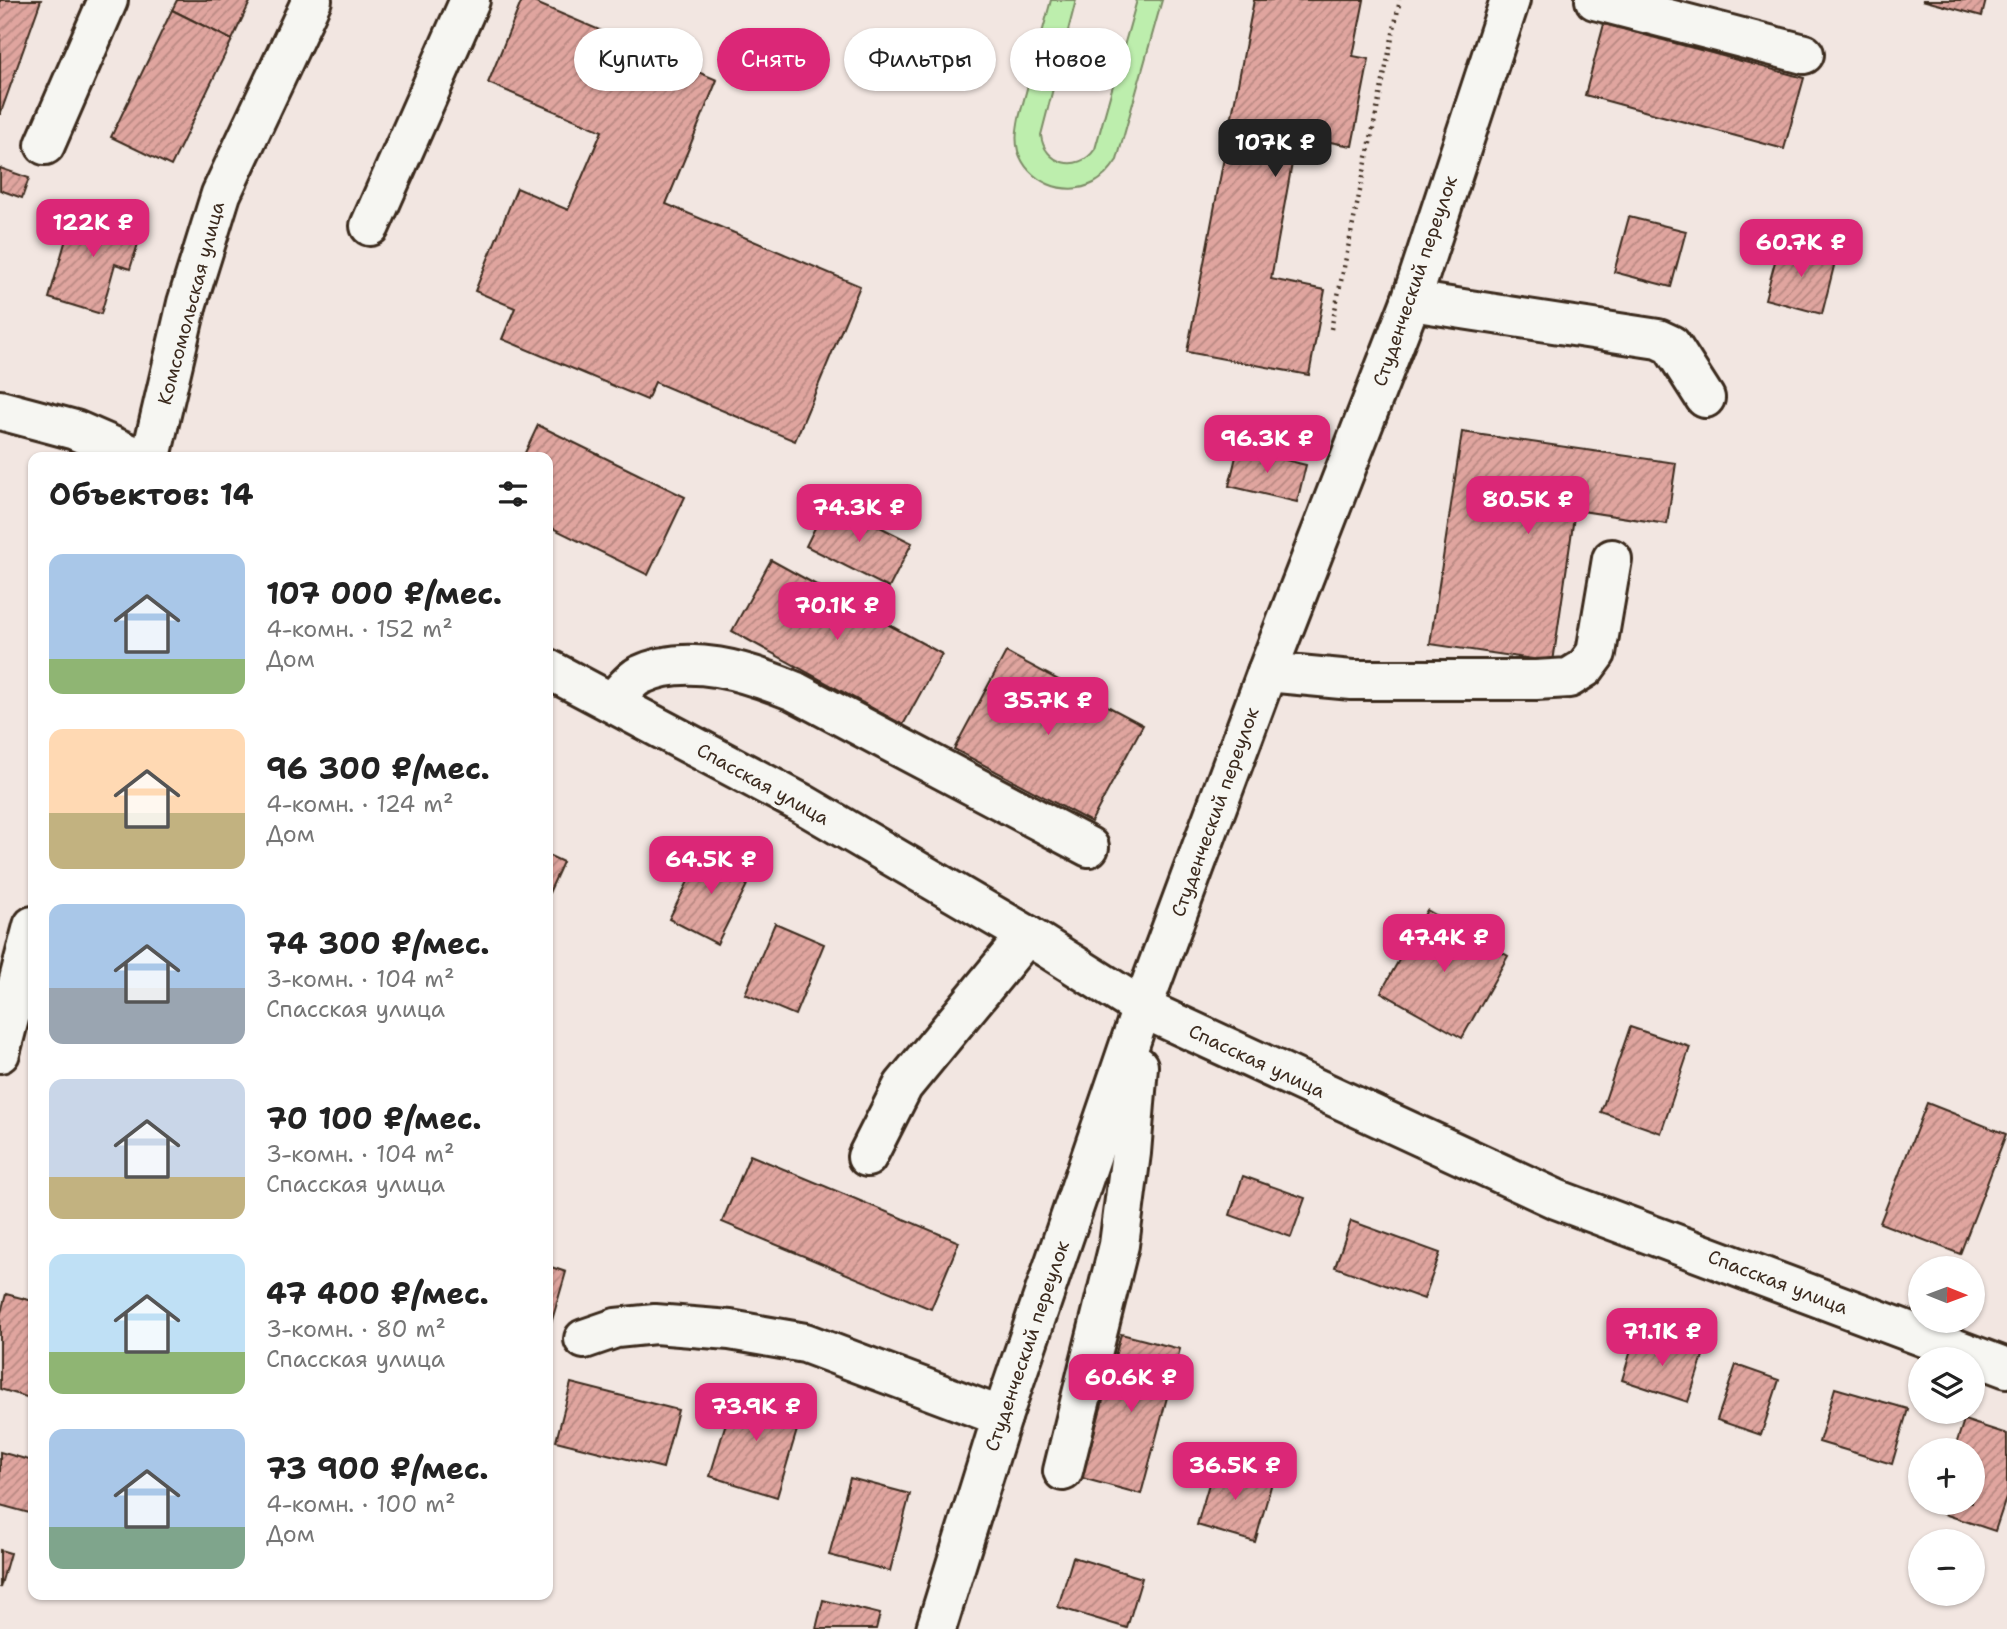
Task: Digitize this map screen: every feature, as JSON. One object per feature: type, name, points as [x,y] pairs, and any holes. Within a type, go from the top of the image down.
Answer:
[{"type":"street","points":[[45,145],[108,0]]},
{"type":"street","name":"Комсомольская улица","points":[[152,452],[187,303],[221,194],[312,0]]},
{"type":"street","points":[[370,226],[470,0]]},
{"type":"street","name":"Студенческий переулок","points":[[936,1629],[1002,1417],[1142,1008],[1267,672],[1411,301],[1510,0]]},
{"type":"street","points":[[1595,0],[1804,54]]},
{"type":"street","points":[[1411,301],[1658,339],[1671,345],[1705,398]]},
{"type":"street","points":[[0,410],[75,430],[126,452]]},
{"type":"street","points":[[1267,672],[1352,680],[1569,678],[1585,668],[1597,653],[1612,559]]},
{"type":"street","points":[[612,702],[637,676],[657,669],[682,666],[713,667],[758,676],[794,691],[1089,847]]},
{"type":"street","name":"Спасская улица","points":[[553,672],[801,803],[1027,935],[1142,1008],[1556,1199],[2007,1368]]},
{"type":"street","points":[[867,1157],[903,1086],[1027,935]]},
{"type":"street","points":[[0,1053],[28,945]]},
{"type":"street","points":[[1063,1471],[1119,1245],[1131,1153],[1142,1008]]},
{"type":"street","points":[[584,1339],[615,1328],[655,1324],[730,1330],[805,1343],[1002,1417]]},
{"type":"path","points":[[1331,329],[1400,0]]},
{"type":"green space","points":[[1051,0],[1076,0],[1069,28],[1043,28]]},
{"type":"green space","points":[[1137,0],[1162,0],[1117,160],[1101,179],[1071,189],[1060,188],[1038,179],[1023,162],[1018,151],[1019,118],[1026,91],[1052,91],[1041,135],[1043,145],[1055,159],[1063,162],[1071,163],[1088,157],[1095,149],[1111,91],[1131,91],[1129,28]]},
{"type":"building","points":[[0,0],[41,0],[0,115]]},
{"type":"building","points":[[177,0],[251,0],[232,40],[172,10]]},
{"type":"building","points":[[522,0],[529,0],[595,28],[574,28],[574,91],[703,91],[703,74],[717,80],[666,204],[860,286],[795,441],[655,382],[647,400],[502,339],[515,308],[475,291],[517,188],[568,210],[602,131],[488,83]]},
{"type":"building","points":[[1254,0],[1364,0],[1353,56],[1369,59],[1352,146],[1297,136],[1271,279],[1325,290],[1309,375],[1187,352]]},
{"type":"building","points":[[1922,0],[1986,0],[1982,16]]},
{"type":"building","points":[[172,10],[232,40],[171,166],[111,137]]},
{"type":"building","points":[[1604,24],[1804,78],[1784,149],[1585,95]]},
{"type":"building","points":[[0,168],[29,178],[22,198],[0,190]]},
{"type":"building","points":[[75,208],[143,228],[130,269],[115,264],[101,314],[49,298]]},
{"type":"building","points":[[1629,217],[1686,231],[1671,287],[1614,272]]},
{"type":"building","points":[[1780,243],[1836,258],[1822,314],[1765,299]]},
{"type":"building","points":[[538,425],[685,497],[648,575],[553,528],[553,452],[525,452]]},
{"type":"building","points":[[1462,432],[1676,463],[1667,524],[1575,510],[1553,662],[1430,644]]},
{"type":"building","points":[[1238,448],[1306,465],[1297,502],[1229,486]]},
{"type":"building","points":[[828,501],[912,543],[889,588],[806,546]]},
{"type":"building","points":[[771,560],[942,654],[903,725],[732,631]]},
{"type":"building","points":[[1006,652],[1143,725],[1091,822],[954,749]]},
{"type":"building","points":[[705,848],[754,871],[717,944],[669,919]]},
{"type":"building","points":[[553,857],[563,862],[553,884]]},
{"type":"building","points":[[1427,910],[1508,956],[1462,1038],[1381,992]]},
{"type":"building","points":[[775,923],[824,944],[795,1015],[745,994]]},
{"type":"building","points":[[1630,1027],[1690,1047],[1661,1133],[1601,1112]]},
{"type":"building","points":[[1927,1103],[2006,1134],[1960,1254],[1880,1223]]},
{"type":"building","points":[[750,1155],[959,1242],[931,1309],[722,1222]]},
{"type":"building","points":[[1243,1176],[1305,1198],[1291,1237],[1230,1215]]},
{"type":"building","points":[[1351,1221],[1440,1253],[1424,1299],[1335,1267]]},
{"type":"building","points":[[553,1268],[566,1272],[553,1317]]},
{"type":"building","points":[[6,1294],[28,1300],[28,1397],[0,1389],[0,1316]]},
{"type":"building","points":[[1121,1334],[1180,1349],[1141,1494],[1082,1478]]},
{"type":"building","points":[[1636,1334],[1703,1356],[1688,1402],[1622,1380]]},
{"type":"building","points":[[1736,1365],[1779,1380],[1761,1435],[1717,1420]]},
{"type":"building","points":[[571,1383],[678,1410],[663,1468],[556,1441]]},
{"type":"building","points":[[1835,1388],[1908,1409],[1892,1464],[1819,1442]]},
{"type":"building","points":[[736,1389],[803,1410],[777,1497],[710,1476]]},
{"type":"building","points":[[1963,1424],[1976,1424],[2007,1434],[2007,1495],[1995,1531],[1947,1515],[1985,1515],[1985,1438],[1958,1438]]},
{"type":"building","points":[[0,1452],[28,1460],[28,1513],[0,1505]]},
{"type":"building","points":[[1215,1463],[1273,1479],[1255,1542],[1197,1525]]},
{"type":"building","points":[[850,1478],[910,1494],[890,1571],[829,1555]]},
{"type":"building","points":[[0,1550],[10,1553],[0,1588]]},
{"type":"building","points":[[1073,1557],[1142,1578],[1127,1628],[1058,1607]]},
{"type":"building","points":[[823,1600],[880,1614],[876,1629],[816,1629]]}]
